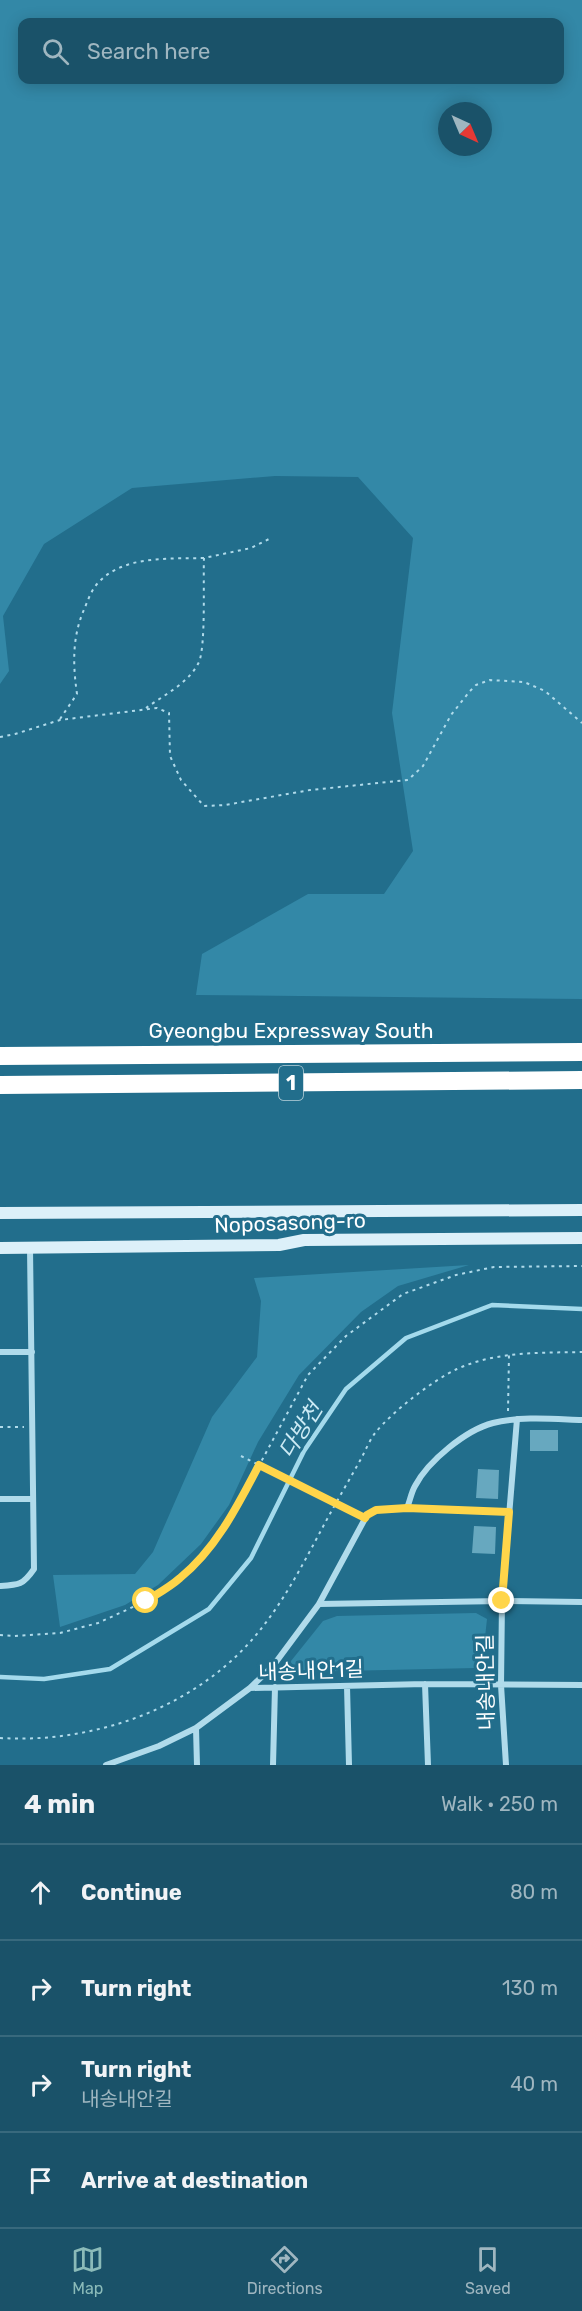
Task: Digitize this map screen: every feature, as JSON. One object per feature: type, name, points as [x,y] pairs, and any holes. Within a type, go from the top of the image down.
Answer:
[{"type":"highway","name":"Gyeongbu Expressway South","points":[[0,1056],[582,1052]]},
{"type":"highway","name":"1","points":[[0,1085],[582,1080]]},
{"type":"main road","name":"Noposasong-ro","points":[[0,1213],[582,1210]]},
{"type":"main road","name":"Noposasong-ro","points":[[0,1248],[279,1245],[304,1240],[582,1238]]},
{"type":"street","points":[[0,1586],[19,1585],[34,1569],[30,1248]]},
{"type":"street","points":[[0,1352],[32,1352]]},
{"type":"street","points":[[407,1508],[415,1486],[438,1456],[463,1437],[491,1423],[517,1419],[582,1420]]},
{"type":"street","name":"내송내안길","points":[[506,1765],[501,1685],[502,1601],[517,1419]]},
{"type":"street","points":[[0,1499],[33,1499]]},
{"type":"street","points":[[250,1688],[273,1666],[320,1604],[367,1515],[376,1510],[407,1508],[509,1512]]},
{"type":"street","points":[[320,1604],[582,1602]]},
{"type":"street","points":[[425,1684],[428,1765]]},
{"type":"street","name":"내송내안1길","points":[[106,1765],[159,1746],[196,1728],[250,1688],[425,1684],[582,1685]]},
{"type":"street","points":[[347,1686],[349,1765]]},
{"type":"street","points":[[273,1765],[275,1687]]},
{"type":"street","points":[[196,1728],[197,1765]]},
{"type":"path","points":[[60,720],[77,694],[73,664],[78,624],[97,583],[109,574],[130,565],[157,559],[204,558],[251,548],[269,539]]},
{"type":"path","points":[[146,708],[183,682],[199,661],[202,641],[204,558]]},
{"type":"path","points":[[0,737],[60,720],[158,708],[169,713],[170,756],[181,780],[204,806],[225,805],[310,790],[408,780],[423,766],[451,715],[470,691],[490,680],[524,682],[545,691],[582,723]]},
{"type":"path","points":[[0,1635],[60,1633],[98,1623],[146,1601],[181,1578],[211,1546],[235,1510],[308,1375],[346,1336],[403,1294],[456,1275],[494,1267],[582,1266]]},
{"type":"path","points":[[0,1738],[52,1739],[109,1728],[168,1705],[198,1687],[232,1661],[263,1628],[282,1600],[375,1433],[415,1396],[457,1369],[509,1354],[582,1352]]},
{"type":"path","points":[[508,1421],[509,1354]]},
{"type":"path","points":[[0,1427],[33,1427]]},
{"type":"path","points":[[241,1456],[365,1518]]},
{"type":"shaded area","points":[[0,0],[582,0],[582,999],[196,995],[202,954],[308,894],[384,894],[413,851],[392,713],[413,538],[358,477],[275,476],[132,488],[44,544],[3,616],[9,671],[0,684]]},
{"type":"shaded area","points":[[469,1265],[398,1286],[361,1312],[299,1375],[258,1442],[229,1505],[201,1544],[158,1585],[125,1605],[60,1627],[53,1575],[135,1574],[153,1552],[212,1417],[257,1357],[261,1301],[254,1278]]},
{"type":"shaded area","points":[[476,1613],[487,1619],[482,1665],[475,1668],[297,1672],[292,1669],[291,1661],[323,1621],[337,1616]]},
{"type":"building","points":[[530,1430],[558,1430],[558,1451],[530,1451]]},
{"type":"building","points":[[478,1469],[499,1470],[498,1499],[476,1498]]},
{"type":"building","points":[[474,1526],[496,1527],[495,1554],[472,1553]]},
{"type":"waterway","name":"다방천","points":[[0,1677],[44,1679],[110,1669],[209,1609],[251,1558],[304,1451],[346,1389],[406,1338],[492,1305],[582,1309]]},
{"type":"route","points":[[146,1601],[181,1578],[211,1546],[235,1510],[259,1465],[365,1518],[376,1510],[407,1508],[509,1512],[502,1601]]}]
